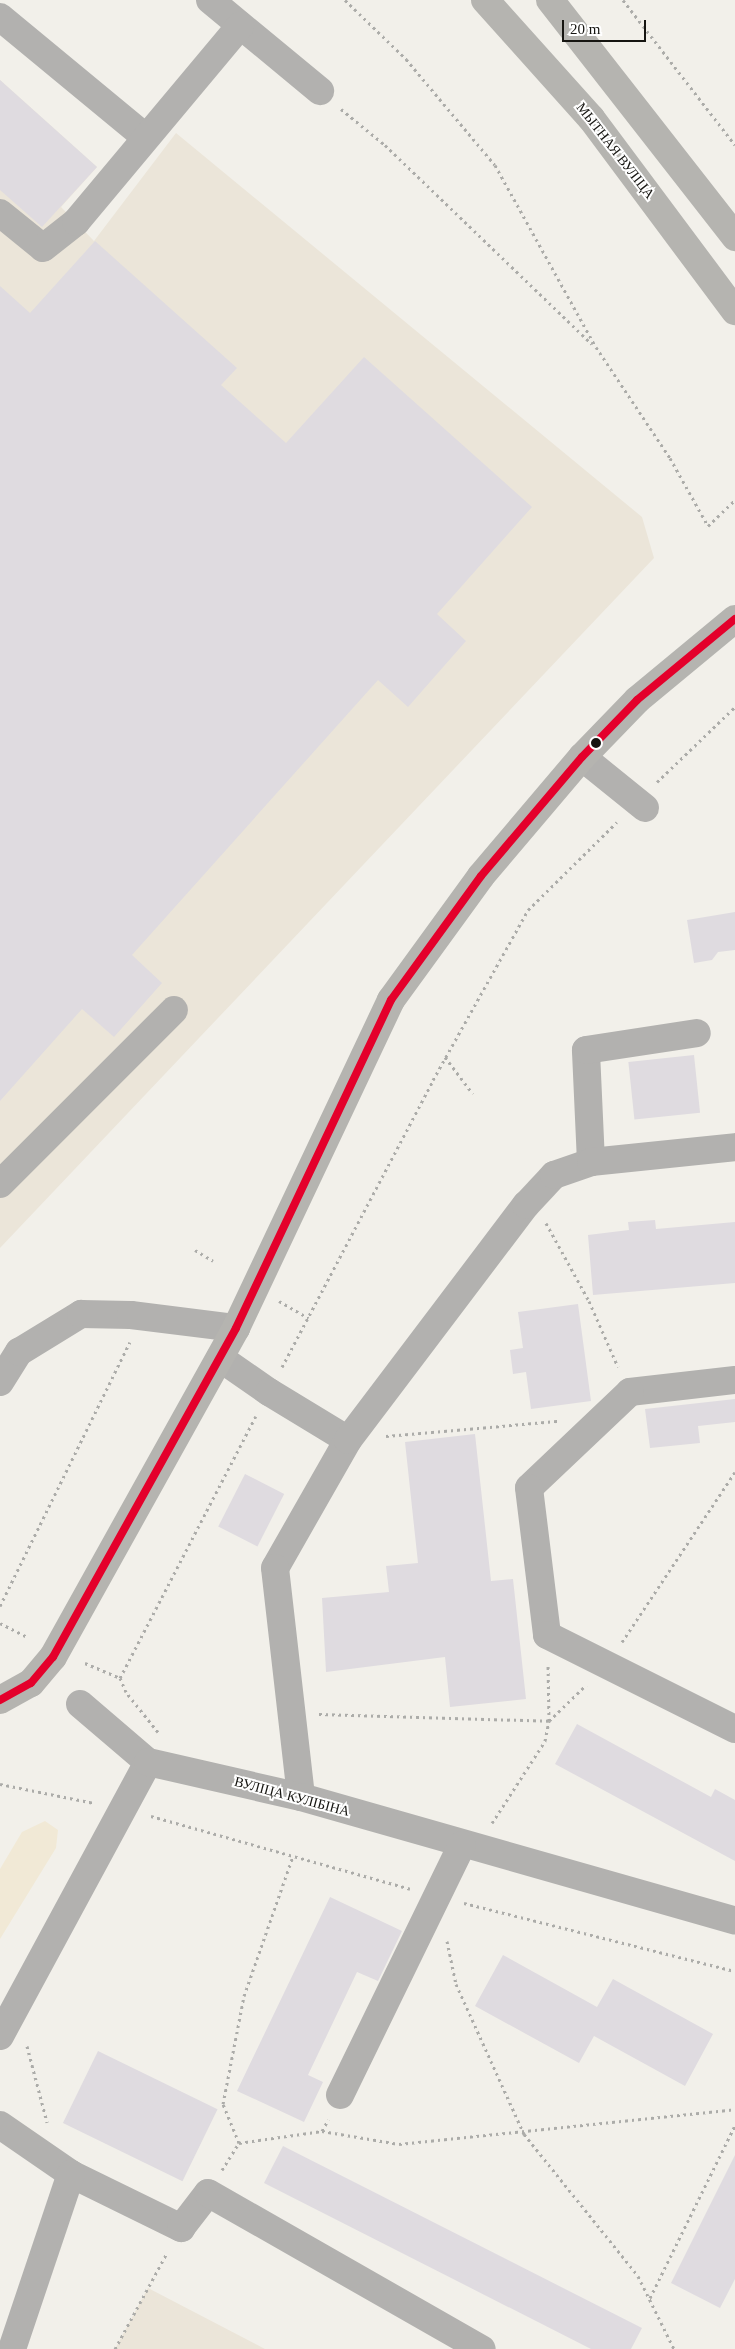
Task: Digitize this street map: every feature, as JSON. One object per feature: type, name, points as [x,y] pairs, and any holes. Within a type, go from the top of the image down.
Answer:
[{"type":"main road","name":"МЫТНАЯ ВУЛІЦА","points":[[485,0],[591,118],[735,311]]},
{"type":"main road","points":[[550,0],[735,237]]},
{"type":"main road","points":[[0,1700],[31,1683],[53,1657],[236,1328],[391,1000],[482,876],[582,758],[637,700],[735,619]]},
{"type":"street","points":[[210,0],[320,91]]},
{"type":"street","points":[[0,17],[145,137]]},
{"type":"street","points":[[0,213],[44,248],[76,222],[145,137],[240,26]]},
{"type":"street","points":[[582,758],[641,805]]},
{"type":"street","points":[[0,1184],[174,1010]]},
{"type":"street","points":[[591,1162],[586,1050],[697,1033]]},
{"type":"street","points":[[301,1797],[275,1568],[348,1440],[532,1198],[554,1175],[591,1162],[735,1147]]},
{"type":"street","points":[[0,1382],[19,1352],[81,1314],[142,1316],[236,1328]]},
{"type":"street","points":[[220,1358],[268,1392],[348,1440]]},
{"type":"street","points":[[735,1380],[630,1392],[529,1488],[547,1635],[735,1730]]},
{"type":"street","points":[[0,2036],[148,1762],[80,1704]]},
{"type":"street","name":"ВУЛІЦА КУЛІБІНА","points":[[148,1762],[301,1797],[469,1847],[735,1921]]},
{"type":"street","points":[[340,2095],[438,1897],[469,1847]]},
{"type":"street","points":[[0,2125],[71,2174],[181,2228],[208,2193],[482,2349]]},
{"type":"street","points":[[12,2349],[71,2174]]},
{"type":"path","points":[[345,0],[406,59],[495,165],[596,347],[670,458],[708,526],[735,500]]},
{"type":"path","points":[[623,0],[735,145]]},
{"type":"path","points":[[320,91],[385,145],[596,347]]},
{"type":"path","points":[[120,1678],[268,1392],[446,1057],[528,910],[641,805],[735,708]]},
{"type":"path","points":[[446,1057],[474,1094]]},
{"type":"path","points":[[532,1198],[590,1301],[630,1392]]},
{"type":"path","points":[[195,1250],[213,1261]]},
{"type":"path","points":[[277,1299],[309,1318]]},
{"type":"path","points":[[0,1606],[142,1316]]},
{"type":"path","points":[[348,1440],[604,1417]]},
{"type":"path","points":[[0,1623],[28,1637]]},
{"type":"path","points":[[469,1847],[546,1740],[549,1721],[547,1635]]},
{"type":"path","points":[[85,1663],[120,1678],[126,1692],[159,1733]]},
{"type":"path","points":[[0,1784],[123,1808],[438,1897],[735,1971]]},
{"type":"path","points":[[239,2143],[223,2104],[244,1996],[293,1856]]},
{"type":"path","points":[[438,1897],[456,1984],[521,2129],[638,2276],[674,2349]]},
{"type":"path","points":[[16,2008],[48,2127]]},
{"type":"path","points":[[322,2131],[340,2095]]},
{"type":"path","points":[[208,2193],[239,2143],[322,2131],[399,2144],[521,2129],[735,2109]]},
{"type":"path","points":[[649,2299],[735,2125]]},
{"type":"path","points":[[115,2349],[181,2228]]},
{"type":"shaded area","points":[[0,80],[97,167],[61,207],[94,241],[176,133],[642,517],[654,558],[0,1248]]},
{"type":"shaded area","points":[[45,1821],[58,1830],[56,1848],[0,1939],[0,1869],[22,1832]]},
{"type":"shaded area","points":[[148,2288],[265,2349],[115,2349]]},
{"type":"building","points":[[0,80],[97,167],[42,227],[0,190]]},
{"type":"building","points":[[95,241],[237,368],[221,385],[286,443],[364,357],[532,507],[437,614],[466,641],[408,707],[378,680],[132,955],[162,983],[114,1037],[82,1009],[0,1101],[0,286],[30,313]]},
{"type":"building","points":[[735,912],[735,950],[718,952],[712,960],[694,963],[687,920]]},
{"type":"building","points":[[694,1055],[700,1113],[634,1120],[628,1062]]},
{"type":"building","points":[[655,1220],[656,1229],[735,1222],[735,1283],[593,1295],[588,1235],[629,1230],[628,1222]]},
{"type":"building","points":[[578,1304],[591,1401],[531,1409],[526,1372],[513,1374],[510,1350],[523,1348],[518,1312]]},
{"type":"building","points":[[735,1399],[735,1422],[698,1426],[700,1443],[650,1448],[645,1409]]},
{"type":"building","points":[[475,1434],[491,1581],[513,1579],[526,1699],[450,1707],[445,1657],[326,1672],[322,1598],[389,1592],[386,1566],[418,1563],[405,1442]]},
{"type":"building","points":[[245,1474],[284,1494],[257,1547],[218,1527]]},
{"type":"building","points":[[577,1724],[711,1797],[715,1789],[735,1800],[735,1861],[555,1764]]},
{"type":"building","points":[[330,1897],[402,1931],[378,1981],[357,1972],[308,2075],[323,2082],[304,2122],[237,2091]]},
{"type":"building","points":[[503,1955],[597,2007],[613,1979],[713,2034],[685,2086],[594,2036],[579,2063],[475,2006]]},
{"type":"building","points":[[98,2051],[218,2109],[182,2181],[63,2123]]},
{"type":"building","points":[[283,2146],[642,2328],[631,2349],[591,2349],[264,2183]]},
{"type":"building","points":[[735,2155],[735,2279],[720,2308],[671,2283]]},
{"type":"transit line","points":[[0,1700],[31,1683],[53,1657],[236,1328],[391,1000],[481,876],[582,757],[637,700],[735,619]]}]
